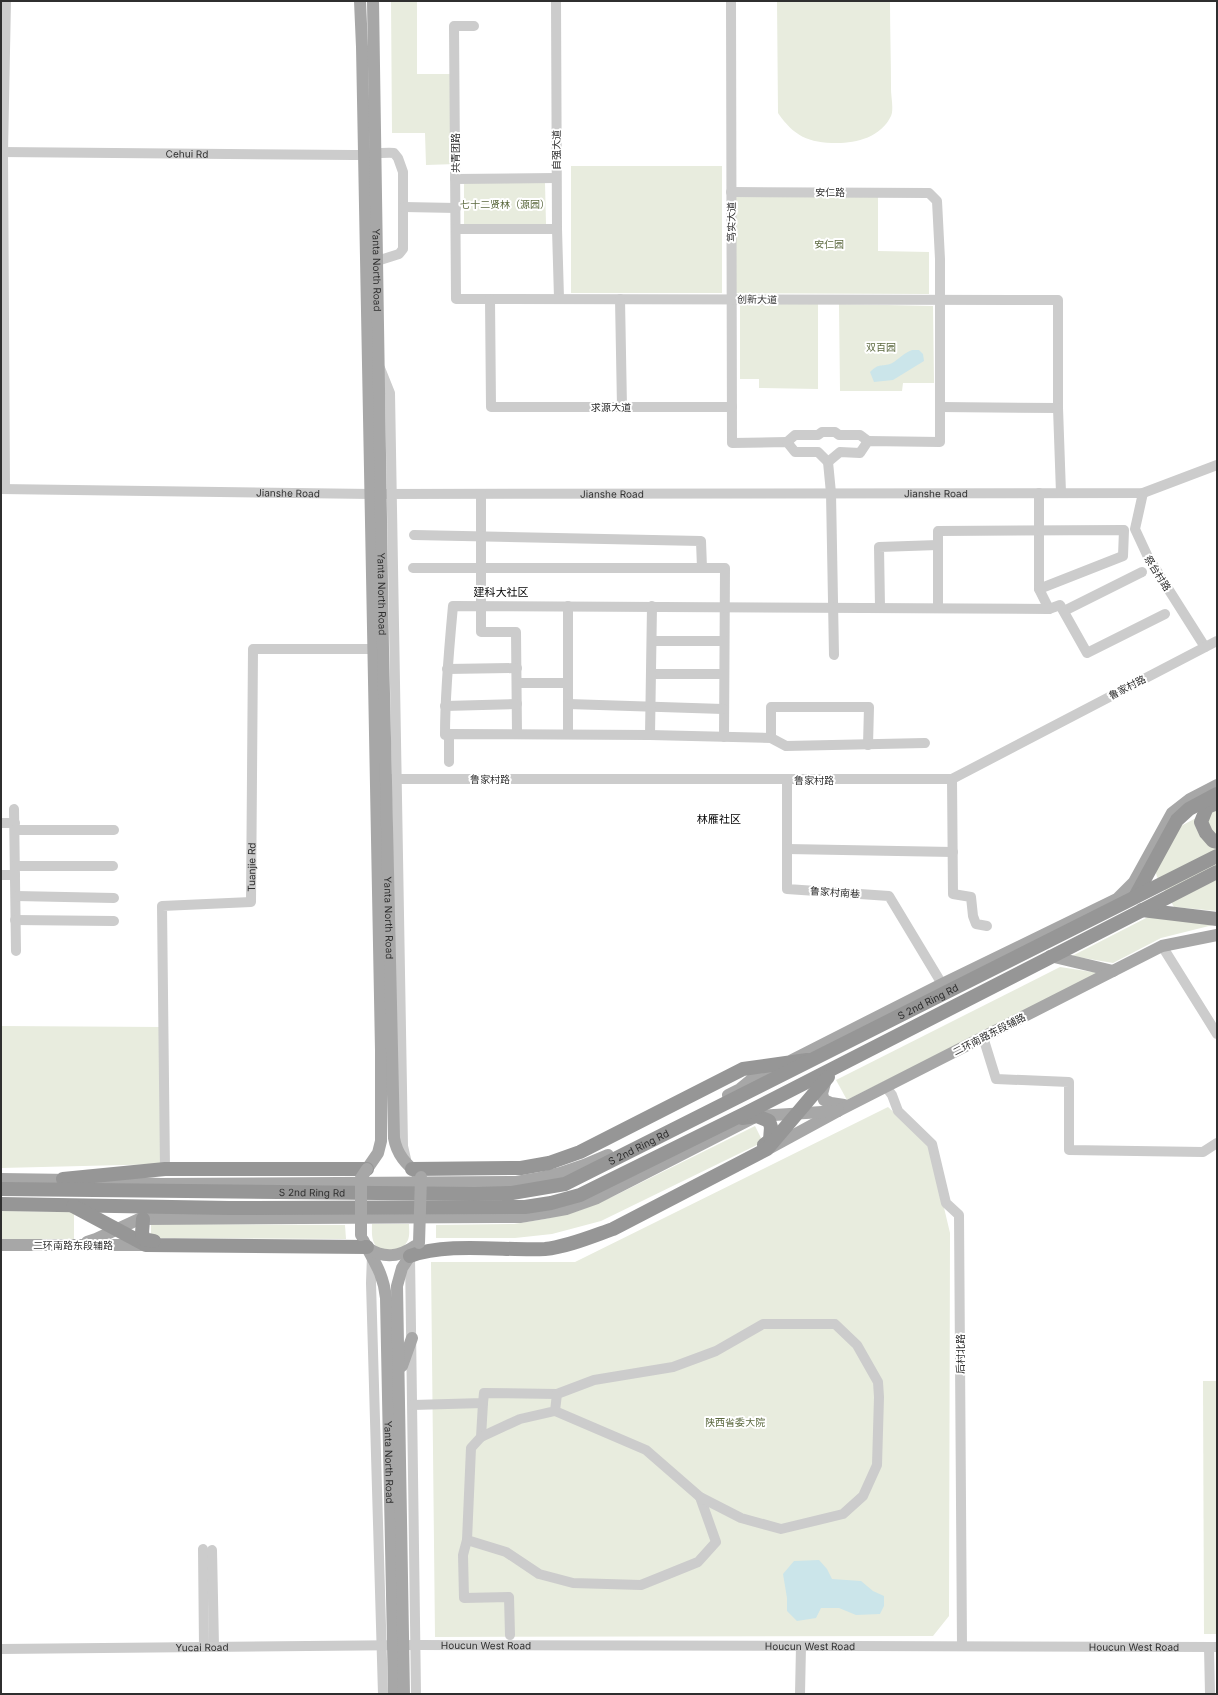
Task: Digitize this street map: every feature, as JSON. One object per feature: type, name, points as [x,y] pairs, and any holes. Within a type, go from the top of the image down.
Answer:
[{"type":"highway","points":[[1136,895],[1177,820],[1189,809],[1217,794]]},
{"type":"highway","points":[[1217,803],[1207,807],[1201,822],[1206,833],[1213,841],[1217,842]]},
{"type":"highway","name":"S 2nd Ring Rd","points":[[1,1189],[475,1194],[533,1191],[565,1184],[748,1094],[1136,895],[1217,856]]},
{"type":"highway","name":"S 2nd Ring Rd","points":[[1,1204],[71,1204],[229,1208],[525,1207],[551,1204],[580,1195],[745,1118],[861,1054],[1050,956],[1217,872]]},
{"type":"highway","points":[[1142,910],[1217,919]]},
{"type":"highway","points":[[745,1118],[849,1066],[861,1054]]},
{"type":"highway","points":[[414,1170],[521,1168],[549,1163],[580,1152],[743,1069],[819,1058]]},
{"type":"highway","points":[[414,1170],[435,1174],[524,1173],[564,1164],[591,1154],[742,1076],[751,1080],[751,1089],[748,1094]]},
{"type":"highway","points":[[410,1256],[434,1249],[547,1249],[589,1238],[613,1229],[767,1149],[827,1077]]},
{"type":"highway","points":[[419,1243],[532,1243],[569,1236],[612,1223],[765,1145],[770,1140],[771,1127],[768,1121],[745,1118]]},
{"type":"highway","points":[[63,1179],[165,1169],[367,1169]]},
{"type":"highway","points":[[71,1204],[146,1245],[367,1246]]},
{"type":"highway","points":[[143,1219],[142,1236],[149,1241],[346,1242],[367,1246]]},
{"type":"main road","name":"Yanta North Road","points":[[360,1],[377,261],[394,1138],[396,1149],[414,1170]]},
{"type":"main road","name":"Yanta North Road","points":[[373,1],[369,155],[382,494],[373,649],[387,779],[381,1141],[378,1153],[362,1178],[367,1246],[378,1264],[385,1283],[386,1298],[394,1694]]},
{"type":"main road","points":[[1103,913],[1134,882],[1172,814],[1190,799],[1217,786]]},
{"type":"main road","points":[[1,1179],[63,1179],[160,1184],[516,1182],[533,1180],[567,1172],[597,1160],[740,1089],[751,1080],[942,984],[1117,899]]},
{"type":"main road","name":"二环南路东段辅路","points":[[767,1149],[838,1111],[1162,946],[1217,935]]},
{"type":"main road","points":[[1050,956],[1114,971]]},
{"type":"main road","points":[[748,1094],[788,1062]]},
{"type":"main road","points":[[827,1077],[822,1094],[824,1100],[839,1105],[850,1105]]},
{"type":"main road","points":[[143,1219],[520,1217],[566,1209],[607,1194],[745,1118],[838,1111]]},
{"type":"main road","points":[[367,1246],[378,1254],[390,1256],[407,1251],[419,1243],[414,1170]]},
{"type":"main road","points":[[72,1245],[96,1240],[143,1219],[165,1206]]},
{"type":"main road","name":"Yanta North Road","points":[[404,1694],[392,1645],[399,1373],[397,1286],[402,1268],[419,1243]]},
{"type":"main road","name":"二环南路东段辅路","points":[[1,1245],[146,1245]]},
{"type":"main road","points":[[399,1373],[412,1338]]},
{"type":"street","points":[[3,489],[2,152],[6,1]]},
{"type":"street","name":"自强大道","points":[[556,1],[556,230],[559,298]]},
{"type":"street","name":"笃实大道","points":[[731,1],[732,443],[787,442]]},
{"type":"street","name":"共青团路","points":[[456,299],[454,26],[474,26]]},
{"type":"street","name":"Cehui Rd","points":[[2,152],[369,155],[383,152],[394,153],[398,158],[403,172],[404,207]]},
{"type":"street","points":[[455,179],[556,178]]},
{"type":"street","name":"安仁路","points":[[731,192],[929,192],[937,201],[940,259],[938,301]]},
{"type":"street","points":[[377,261],[399,254],[403,249],[404,207],[456,208]]},
{"type":"street","points":[[456,229],[556,230]]},
{"type":"street","points":[[620,298],[622,407]]},
{"type":"street","name":"创新大道","points":[[456,299],[620,298],[938,301],[1058,300],[1058,408]]},
{"type":"street","name":"求源大道","points":[[490,299],[491,407],[732,407]]},
{"type":"street","points":[[839,436],[860,435],[868,441],[940,442],[938,301]]},
{"type":"street","points":[[940,407],[1058,408],[1061,493]]},
{"type":"street","points":[[834,655],[831,493],[828,462],[818,452],[795,452],[787,442],[795,435],[818,435],[822,432],[835,432],[839,436],[840,452]]},
{"type":"street","points":[[818,435],[818,452]]},
{"type":"street","points":[[828,462],[840,452],[860,453],[868,441]]},
{"type":"street","name":"Jianshe Road","points":[[3,489],[382,494],[1143,493],[1217,465]]},
{"type":"street","points":[[1039,493],[1039,589],[1049,609]]},
{"type":"street","name":"祭台村路","points":[[1143,493],[1134,529],[1148,557],[1205,647]]},
{"type":"street","points":[[480,494],[481,632],[516,632],[517,734]]},
{"type":"street","points":[[938,608],[938,531],[1124,530],[1123,556],[1039,589]]},
{"type":"street","points":[[414,535],[701,541],[702,568]]},
{"type":"street","points":[[880,607],[879,547],[938,545]]},
{"type":"street","points":[[413,568],[725,568],[724,737]]},
{"type":"street","points":[[1064,611],[1142,572]]},
{"type":"street","points":[[925,743],[786,746],[771,738],[568,734],[445,735],[447,669],[453,606],[1049,609],[1060,605],[1087,653],[1165,614]]},
{"type":"street","points":[[568,606],[568,734]]},
{"type":"street","points":[[650,735],[652,606]]},
{"type":"street","points":[[652,640],[724,641]]},
{"type":"street","name":"鲁家村路","points":[[387,779],[952,779],[1217,641]]},
{"type":"street","name":"Tuanjie Rd","points":[[165,1169],[162,906],[251,902],[253,649],[373,649]]},
{"type":"street","points":[[447,669],[517,668]]},
{"type":"street","points":[[651,674],[724,674]]},
{"type":"street","points":[[517,683],[568,683]]},
{"type":"street","points":[[445,706],[517,704]]},
{"type":"street","points":[[568,704],[650,708],[723,709]]},
{"type":"street","points":[[771,738],[771,707],[869,707],[868,745]]},
{"type":"street","points":[[449,734],[449,762]]},
{"type":"street","points":[[952,779],[953,894],[971,897],[972,916],[976,924],[987,926]]},
{"type":"street","name":"鲁家村南巷","points":[[787,780],[787,889],[889,896],[942,984]]},
{"type":"street","points":[[14,809],[16,951]]},
{"type":"street","points":[[1,823],[15,826],[114,830]]},
{"type":"street","points":[[787,849],[953,852]]},
{"type":"street","points":[[1,875],[15,871],[113,866]]},
{"type":"street","points":[[16,896],[114,898]]},
{"type":"street","points":[[15,920],[114,921]]},
{"type":"street","points":[[1162,946],[1217,1034]]},
{"type":"street","points":[[983,1037],[996,1079],[1070,1082],[1069,1150],[1203,1152],[1217,1143]]},
{"type":"street","name":"后村北路","points":[[886,1087],[892,1095],[898,1111],[932,1144],[946,1204],[959,1214],[962,1646]]},
{"type":"street","points":[[410,1256],[416,1694]]},
{"type":"street","points":[[481,1437],[484,1393],[557,1394],[594,1380],[673,1367],[716,1351],[763,1324],[835,1324],[857,1345],[878,1382],[877,1465],[863,1496],[843,1514],[781,1529],[741,1518],[700,1497],[646,1450],[555,1411],[520,1419],[481,1437],[471,1448],[467,1540],[463,1555],[464,1598],[509,1597],[510,1635]]},
{"type":"street","points":[[555,1411],[557,1394]]},
{"type":"street","points":[[413,1405],[483,1403]]},
{"type":"street","points":[[467,1540],[506,1552],[539,1574],[573,1583],[641,1585],[698,1562],[716,1542],[700,1497]]},
{"type":"street","points":[[208,1549],[209,1646]]},
{"type":"street","points":[[383,1694],[392,1645]]},
{"type":"street","name":"Houcun West Road","points":[[392,1645],[1213,1647]]},
{"type":"street","name":"Yucai Road","points":[[1,1649],[392,1645]]},
{"type":"street","points":[[800,1694],[801,1646]]},
{"type":"street","points":[[1210,1694],[1213,1647]]},
{"type":"green space","points":[[391,1],[417,1],[417,74],[455,74],[456,164],[426,165],[425,133],[392,133]]},
{"type":"green space","points":[[777,1],[890,1],[892,110],[891,116],[887,123],[875,134],[860,140],[845,143],[818,142],[796,133],[778,113]]},
{"type":"green space","points":[[571,166],[722,166],[722,293],[571,293]]},
{"type":"green space","name":"七十二贤林（源园）","points":[[464,183],[545,183],[546,224],[464,224]]},
{"type":"green space","name":"安仁园","points":[[734,196],[878,196],[878,251],[929,252],[929,294],[734,293]]},
{"type":"green space","points":[[740,303],[818,304],[818,389],[759,388],[759,379],[740,379]]},
{"type":"green space","name":"双百园","points":[[839,304],[933,306],[934,383],[903,383],[902,391],[840,391]]},
{"type":"green space","points":[[1217,807],[1217,911],[1174,907],[1157,877],[1155,869],[1179,827]]},
{"type":"green space","points":[[1150,916],[1217,924],[1161,938],[1113,963],[1072,956]]},
{"type":"green space","points":[[1060,967],[1099,973],[847,1100],[836,1080]]},
{"type":"green space","points":[[1,1026],[164,1027],[165,1164],[1,1168]]},
{"type":"green space","name":"陕西省委大院","points":[[888,1107],[929,1144],[950,1233],[949,1616],[933,1636],[435,1637],[431,1262],[575,1262]]},
{"type":"green space","points":[[755,1126],[763,1142],[601,1221],[552,1234],[515,1238],[436,1238],[436,1225],[514,1224],[545,1219],[578,1211],[612,1197]]},
{"type":"green space","points":[[1,1211],[74,1212],[74,1242],[1,1241]]},
{"type":"green space","points":[[151,1224],[345,1225],[346,1239],[153,1238],[151,1236]]},
{"type":"green space","points":[[372,1224],[409,1224],[409,1234],[406,1244],[394,1251],[384,1251],[380,1249],[373,1241]]},
{"type":"green space","points":[[1203,1381],[1217,1381],[1217,1634],[1204,1634]]},
{"type":"water","points":[[912,350],[919,350],[923,354],[924,361],[893,380],[874,382],[870,372],[873,369],[878,366],[892,363]]},
{"type":"water","points":[[819,1560],[827,1569],[832,1579],[861,1581],[873,1591],[884,1596],[884,1606],[880,1614],[856,1615],[839,1608],[821,1608],[816,1618],[797,1621],[787,1611],[787,1598],[783,1574],[794,1561]]},
{"type":"district","name":"建科大社区","points":[[501,592]]},
{"type":"district","name":"林雁社区","points":[[719,819]]}]
